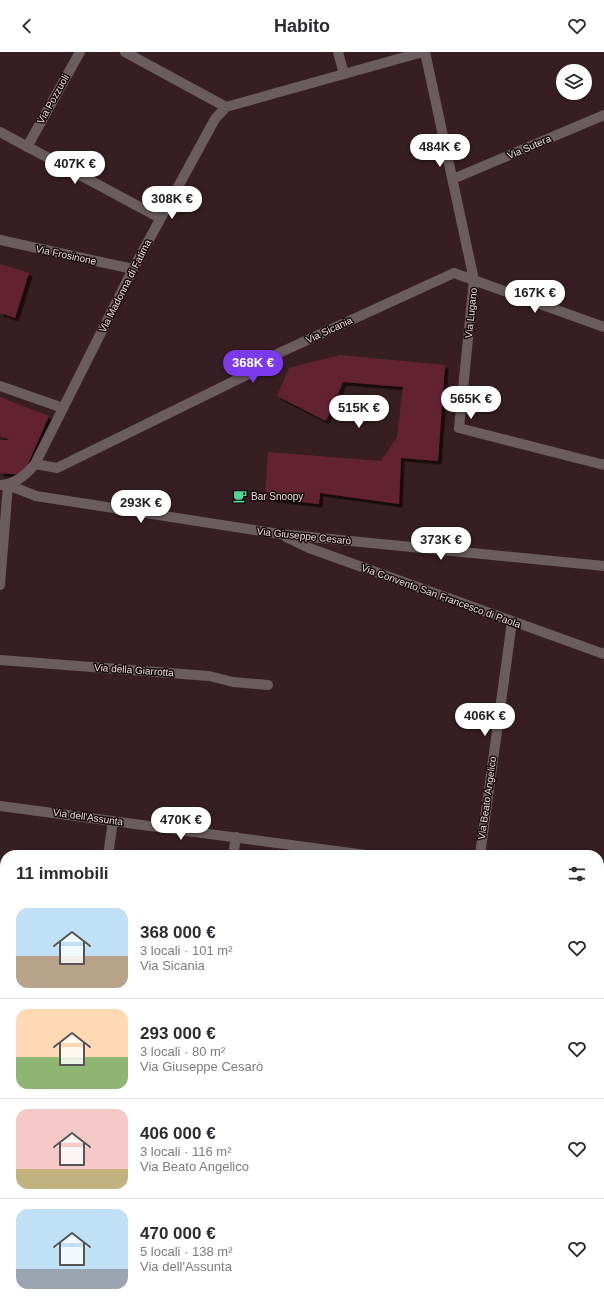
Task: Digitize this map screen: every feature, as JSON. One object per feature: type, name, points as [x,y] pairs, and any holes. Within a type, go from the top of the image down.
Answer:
[{"type":"street","name":"Via Pozzuoli","points":[[27,147],[80,52]]},
{"type":"street","points":[[125,52],[226,107],[424,52]]},
{"type":"street","points":[[338,52],[344,74]]},
{"type":"street","name":"Via Lugano","points":[[424,52],[474,280],[459,428],[604,465]]},
{"type":"street","name":"Via Madonna di Fatima","points":[[4,485],[26,475],[36,464],[160,218],[215,119],[226,107]]},
{"type":"street","name":"Via Sutera","points":[[453,179],[604,115]]},
{"type":"street","points":[[0,132],[160,218]]},
{"type":"street","name":"Via Frosinone","points":[[0,240],[133,269]]},
{"type":"street","name":"Via Sicania","points":[[36,464],[57,468],[265,366],[279,353],[454,272],[604,327]]},
{"type":"street","points":[[0,386],[63,408]]},
{"type":"street","points":[[0,585],[4,485]]},
{"type":"street","name":"Via Giuseppe Cesarò","points":[[4,485],[36,496],[280,534],[604,566]]},
{"type":"street","name":"Via Convento San Francesco di Paola","points":[[280,534],[309,548],[604,654]]},
{"type":"street","name":"Via Beato Angelico","points":[[481,850],[512,622]]},
{"type":"street","name":"Via della Giarrotta","points":[[0,660],[209,676],[233,682],[268,685]]},
{"type":"street","name":"Via dell'Assunta","points":[[0,806],[316,850]]},
{"type":"street","points":[[109,850],[113,821]]},
{"type":"street","points":[[234,850],[236,838]]},
{"type":"building","points":[[0,264],[29,273],[15,318],[0,313]]},
{"type":"building","points":[[340,355],[445,365],[438,461],[401,458],[399,504],[320,493],[319,504],[265,498],[268,452],[381,461],[397,437],[403,387],[343,382],[326,421],[277,396],[289,368]]},
{"type":"building","points":[[0,397],[49,416],[23,475],[0,473],[0,440],[9,440],[0,436]]},
{"type":"place","name":"Bar Snoopy","points":[[240,496]]}]
